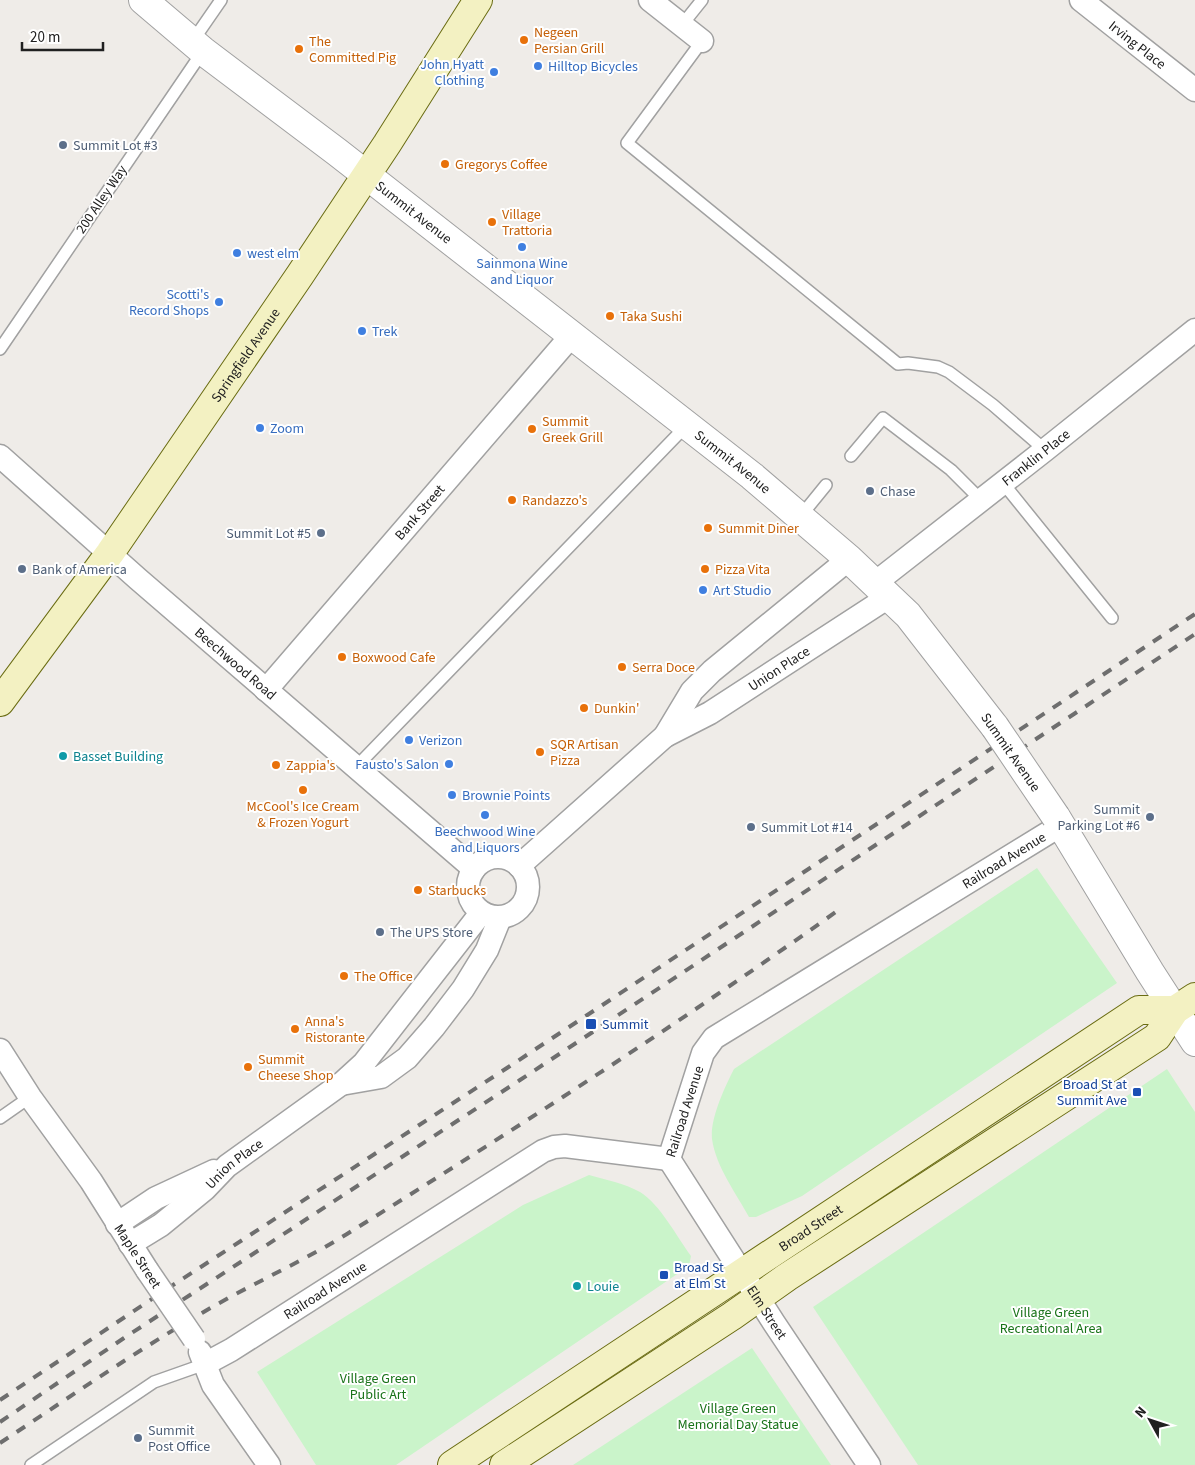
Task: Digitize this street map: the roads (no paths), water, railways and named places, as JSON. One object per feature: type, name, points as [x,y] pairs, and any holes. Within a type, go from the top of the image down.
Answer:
[{"type":"main road","name":"Springfield Avenue","points":[[0,702],[110,553],[367,176],[478,0]]},
{"type":"main road","name":"Broad Street","points":[[452,1465],[1139,1010],[1185,1004]]},
{"type":"main road","name":"Broad Street","points":[[504,1465],[1157,1037],[1185,1004]]},
{"type":"street","name":"Summit Avenue","points":[[143,0],[197,46],[572,334],[686,426],[752,476],[883,589],[908,615],[995,727],[1185,1004],[1195,1042]]},
{"type":"street","points":[[650,0],[702,41]]},
{"type":"street","name":"Irving Place","points":[[1081,0],[1195,90]]},
{"type":"street","name":"Franklin Place","points":[[883,589],[981,500],[1195,330]]},
{"type":"street","name":"Bank Street","points":[[266,690],[572,334]]},
{"type":"street","name":"Beechwood Road","points":[[0,456],[266,690],[474,869]]},
{"type":"street","name":"Union Place","points":[[665,736],[692,691],[712,671],[849,559]]},
{"type":"street","name":"Union Place","points":[[130,1244],[161,1225],[206,1189],[227,1166],[341,1084],[364,1063],[491,915],[510,915],[524,903],[528,884],[525,874],[519,866],[665,736],[710,713],[883,589]]},
{"type":"street","name":"Railroad Avenue","points":[[205,1364],[231,1350],[543,1151],[565,1146],[669,1159],[703,1053],[714,1038],[1058,821]]},
{"type":"street","points":[[491,915],[474,906],[469,898],[469,878],[474,869],[481,862],[490,858],[501,857],[519,866]]},
{"type":"street","name":"Union Place","points":[[341,1084],[381,1077],[406,1058],[434,1026],[462,989],[487,950],[491,915]]},
{"type":"street","name":"Maple Street","points":[[0,1050],[30,1097],[91,1181],[146,1270],[194,1339],[213,1385],[269,1465]]},
{"type":"street","name":"Elm Street","points":[[669,1159],[869,1465]]},
{"type":"street","points":[[118,1224],[156,1198],[227,1166]]},
{"type":"lane","name":"200 Alley Way","points":[[0,349],[197,46],[221,0]]},
{"type":"lane","points":[[682,25],[702,0]]},
{"type":"lane","points":[[702,41],[627,143],[898,364],[908,363],[938,368],[949,372],[993,405],[1045,450]]},
{"type":"lane","points":[[851,456],[883,418],[951,470],[981,500]]},
{"type":"lane","points":[[356,767],[686,426]]},
{"type":"lane","points":[[1003,483],[1112,618]]},
{"type":"lane","points":[[800,517],[826,486]]},
{"type":"lane","points":[[0,1118],[30,1097]]},
{"type":"lane","points":[[31,1465],[154,1382],[205,1364]]},
{"type":"railway","points":[[0,1400],[1195,614]]},
{"type":"railway","points":[[0,1422],[124,1338],[520,1080],[1195,634]]},
{"type":"railway","points":[[0,1443],[176,1328],[329,1245],[472,1155],[658,1035],[840,909]]},
{"type":"place","name":"Negeen Persian Grill","points":[[524,40]]},
{"type":"place","name":"The Committed Pig","points":[[299,49]]},
{"type":"place","name":"Hilltop Bicycles","points":[[538,66]]},
{"type":"place","name":"John Hyatt Clothing","points":[[494,72]]},
{"type":"place","name":"Summit Lot #3","points":[[63,145]]},
{"type":"place","name":"Gregorys Coffee","points":[[445,164]]},
{"type":"place","name":"Village Trattoria","points":[[492,222]]},
{"type":"place","name":"Sainmona Wine and Liquor","points":[[522,247]]},
{"type":"place","name":"west elm","points":[[237,253]]},
{"type":"place","name":"Scotti's Record Shops","points":[[219,302]]},
{"type":"place","name":"Taka Sushi","points":[[610,316]]},
{"type":"place","name":"Trek","points":[[362,331]]},
{"type":"place","name":"Zoom","points":[[260,428]]},
{"type":"place","name":"Summit Greek Grill","points":[[532,429]]},
{"type":"place","name":"Chase","points":[[870,491]]},
{"type":"place","name":"Randazzo's","points":[[512,500]]},
{"type":"place","name":"Summit Diner","points":[[708,528]]},
{"type":"place","name":"Summit Lot #5","points":[[321,533]]},
{"type":"place","name":"Bank of America","points":[[22,569]]},
{"type":"place","name":"Pizza Vita","points":[[705,569]]},
{"type":"place","name":"Art Studio","points":[[703,590]]},
{"type":"place","name":"Boxwood Cafe","points":[[342,657]]},
{"type":"place","name":"Serra Doce","points":[[622,667]]},
{"type":"place","name":"Dunkin'","points":[[584,708]]},
{"type":"place","name":"Verizon","points":[[409,740]]},
{"type":"place","name":"SQR Artisan Pizza","points":[[540,752]]},
{"type":"place","name":"Basset Building","points":[[63,756]]},
{"type":"place","name":"Fausto's Salon","points":[[449,764]]},
{"type":"place","name":"Zappia's","points":[[276,765]]},
{"type":"place","name":"McCool's Ice Cream & Frozen Yogurt","points":[[303,790]]},
{"type":"place","name":"Brownie Points","points":[[452,795]]},
{"type":"place","name":"Beechwood Wine and Liquors","points":[[485,815]]},
{"type":"place","name":"Summit Parking Lot #6","points":[[1150,817]]},
{"type":"place","name":"Summit Lot #14","points":[[751,827]]},
{"type":"place","name":"Starbucks","points":[[418,890]]},
{"type":"place","name":"The UPS Store","points":[[380,932]]},
{"type":"place","name":"The Office","points":[[344,976]]},
{"type":"place","name":"Summit","points":[[591,1024]]},
{"type":"place","name":"Anna's Ristorante","points":[[295,1029]]},
{"type":"place","name":"Summit Cheese Shop","points":[[248,1067]]},
{"type":"place","name":"Broad St at Summit Ave","points":[[1137,1092]]},
{"type":"place","name":"Broad St at Elm St","points":[[664,1275]]},
{"type":"place","name":"Louie","points":[[577,1286]]},
{"type":"place","name":"Summit Post Office","points":[[138,1438]]},
{"type":"park label","name":"Village Green Recreational Area","points":[[1051,1320]]},
{"type":"park label","name":"Village Green Public Art","points":[[378,1386]]},
{"type":"park label","name":"Village Green Memorial Day Statue","points":[[738,1416]]}]
